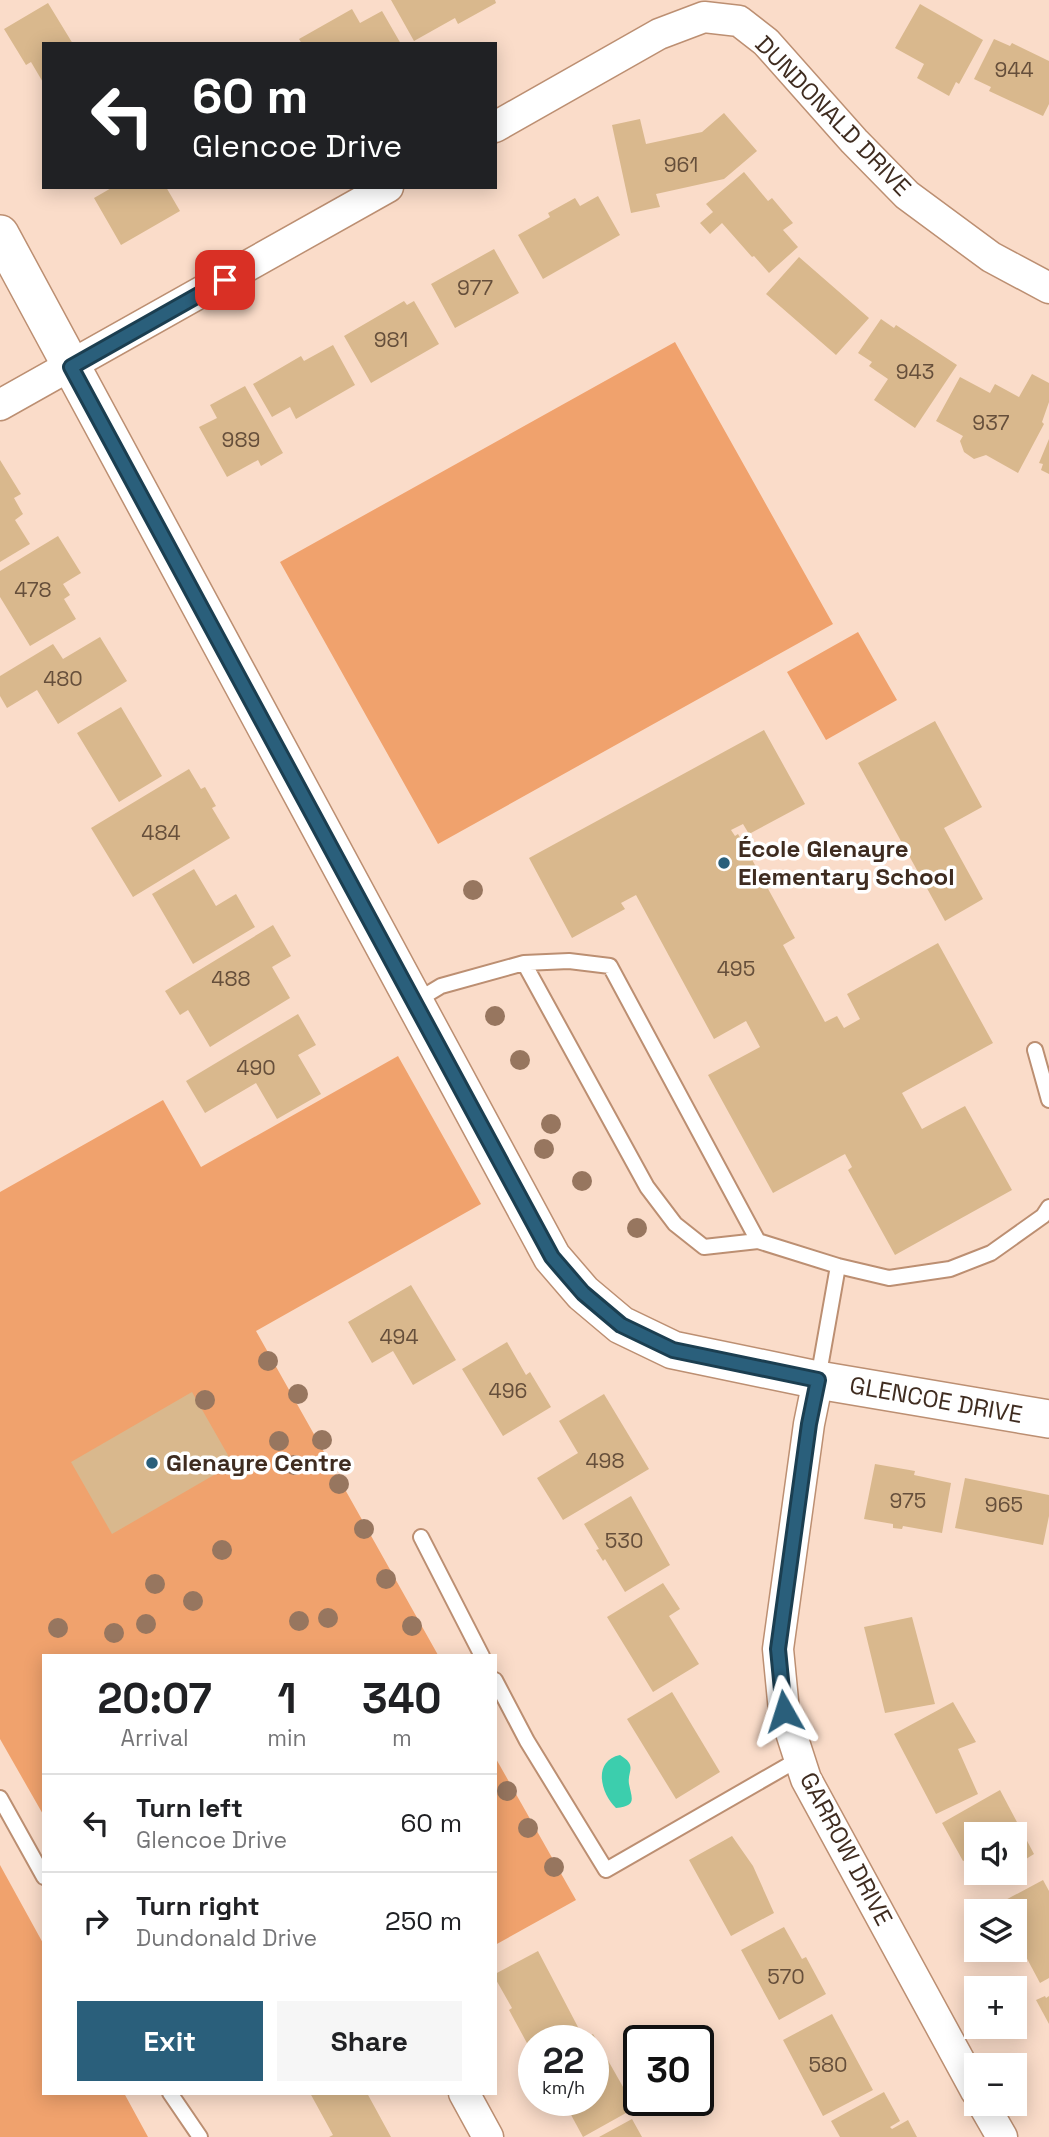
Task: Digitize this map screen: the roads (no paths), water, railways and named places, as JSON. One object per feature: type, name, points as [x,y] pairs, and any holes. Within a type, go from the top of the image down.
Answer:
[{"type":"street","name":"DUNDONALD DRIVE","points":[[497,126],[659,34],[704,17],[739,21],[766,42],[906,195],[991,257],[1049,288]]},
{"type":"street","points":[[0,405],[384,189]]},
{"type":"street","name":"GLENCOE DRIVE","points":[[0,234],[552,1257],[583,1293],[621,1325],[673,1350],[818,1380],[1049,1419]]},
{"type":"street","name":"GARROW DRIVE","points":[[818,1380],[809,1424],[778,1649],[784,1711],[806,1779],[964,2069]]},
{"type":"street","points":[[465,2095],[488,2137]]},
{"type":"street","points":[[990,2116],[1002,2137]]},
{"type":"lane","points":[[415,1002],[441,986],[524,963],[569,961],[610,966],[758,1241]]},
{"type":"lane","points":[[524,963],[647,1187],[674,1224],[704,1247],[758,1241],[838,1266],[889,1278],[950,1269],[990,1253],[1043,1216],[1049,1206]]},
{"type":"lane","points":[[1035,1050],[1049,1100]]},
{"type":"lane","points":[[818,1380],[838,1266]]},
{"type":"lane","points":[[421,1537],[481,1654]]},
{"type":"lane","points":[[497,1684],[527,1741],[606,1870],[799,1759]]},
{"type":"lane","points":[[0,1798],[42,1873]]},
{"type":"lane","points":[[171,2095],[200,2137]]},
{"type":"water","points":[[620,1755],[629,1762],[631,1769],[629,1779],[632,1801],[627,1806],[616,1808],[606,1795],[602,1771],[611,1758]]},
{"type":"place","name":"École Glenayre Elementary School","points":[[724,863]]},
{"type":"place","name":"Glenayre Centre","points":[[152,1463]]}]
